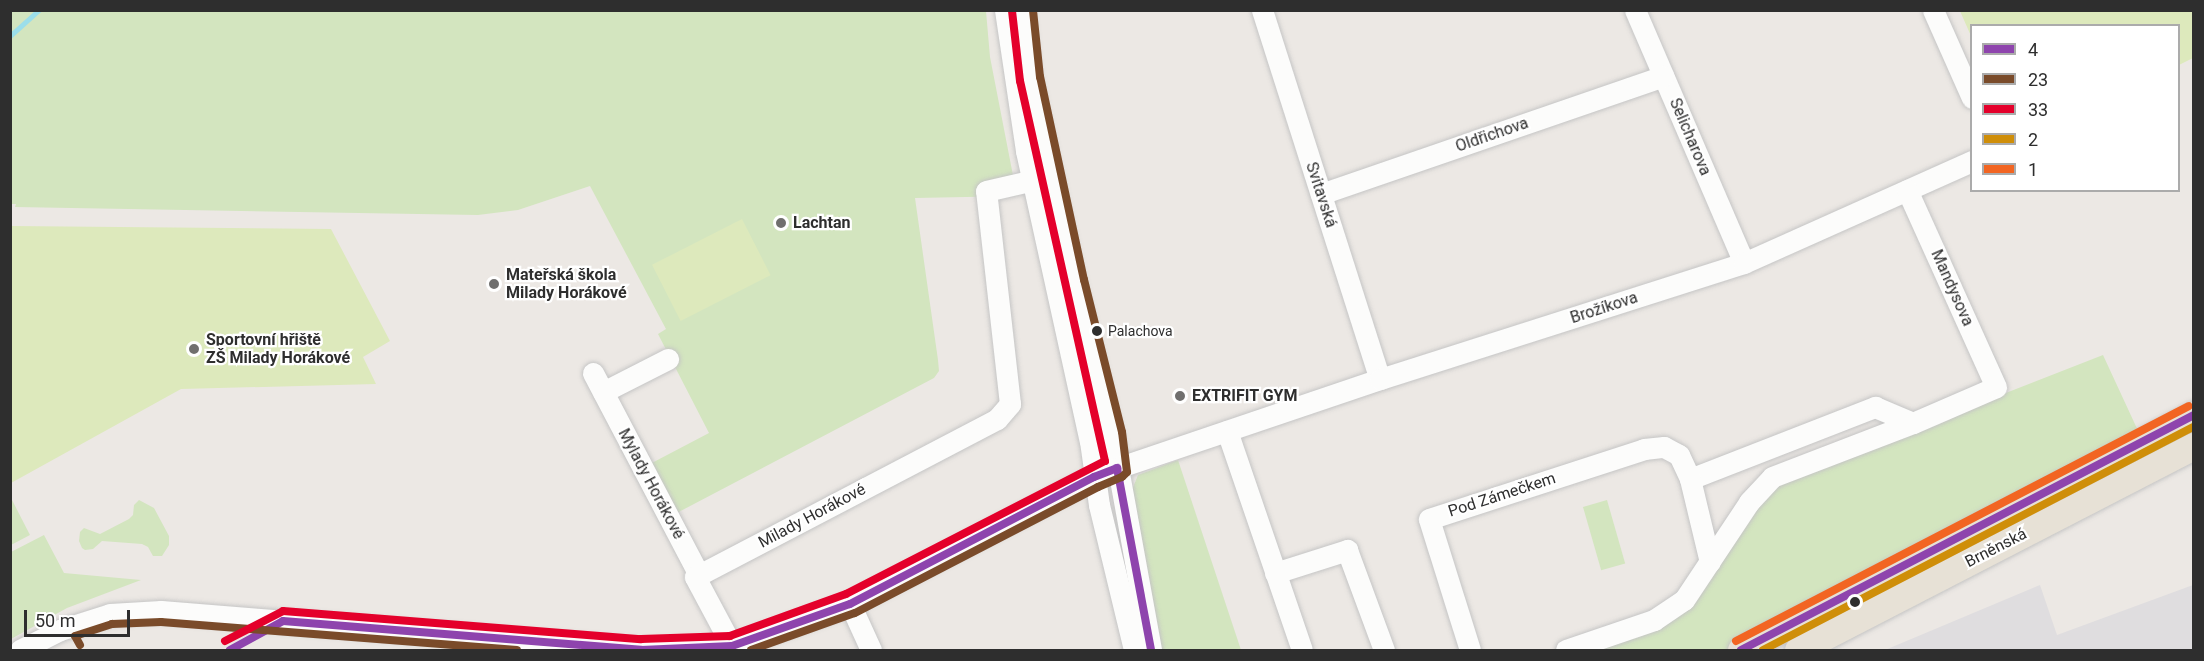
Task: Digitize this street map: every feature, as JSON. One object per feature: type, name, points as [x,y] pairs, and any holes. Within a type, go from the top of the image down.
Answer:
[{"type":"main road","name":"Brněnská","points":[[1741,651],[2193,415]]},
{"type":"main road","name":"Brněnská","points":[[1798,651],[2193,446]]},
{"type":"street","points":[[1005,10],[1008,46],[1112,435],[1151,651]]},
{"type":"street","points":[[1022,10],[1042,178],[1090,441],[1094,477],[1134,651]]},
{"type":"street","name":"Svitavská","points":[[1262,10],[1380,379]]},
{"type":"street","name":"Selicharova","points":[[1635,10],[1744,263]]},
{"type":"street","points":[[1933,10],[1970,96]]},
{"type":"street","name":"Oldřichova","points":[[1321,194],[1664,76]]},
{"type":"street","name":"Brožíkova","points":[[1117,468],[1380,379],[1744,263],[1970,161]]},
{"type":"street","name":"Milady Horákové","points":[[699,575],[997,419],[1010,404],[986,191],[1042,178]]},
{"type":"street","name":"Mandysova","points":[[1907,190],[1996,387],[1912,423]]},
{"type":"street","points":[[603,393],[668,359]]},
{"type":"street","name":"Mylady Horákové","points":[[593,373],[699,575]]},
{"type":"street","points":[[1690,479],[1875,407],[1912,423]]},
{"type":"street","points":[[1566,651],[1654,620],[1684,600],[1749,502],[1772,477],[1912,423]]},
{"type":"street","points":[[1227,431],[1302,651]]},
{"type":"street","name":"Pod Zámečkem","points":[[1470,651],[1429,519],[1644,449],[1664,447],[1679,455],[1690,479],[1710,562]]},
{"type":"street","points":[[20,651],[60,630],[110,614],[161,611],[641,650],[733,648],[850,604],[1094,477],[1117,468]]},
{"type":"street","points":[[1275,573],[1347,550],[1384,651]]},
{"type":"street","points":[[699,575],[695,577],[733,648]]},
{"type":"street","points":[[850,604],[871,651]]},
{"type":"shaded area","points":[[2040,585],[2057,635],[2193,585],[2193,650],[1885,650]]},
{"type":"green space","points":[[11,10],[986,11],[990,57],[1017,196],[915,198],[938,360],[939,371],[934,378],[673,515],[648,465],[709,433],[658,334],[666,329],[590,186],[518,210],[478,215],[15,207],[16,204],[11,204]]},
{"type":"green space","points":[[1960,11],[2193,11],[2193,58],[2180,64],[2180,24],[1970,24],[1970,34]]},
{"type":"green space","points":[[742,219],[771,275],[681,321],[652,265]]},
{"type":"green space","name":"Sportovní hřiště ZŠ Milady Horákové","points":[[11,226],[331,229],[390,341],[363,357],[376,384],[181,389],[11,483]]},
{"type":"green space","points":[[2103,355],[2140,435],[1725,650],[1586,650],[1667,624],[1693,602],[1762,497],[1798,474]]},
{"type":"green space","points":[[1178,460],[1241,650],[1159,650],[1132,490],[1138,475]]},
{"type":"green space","points":[[11,498],[30,535],[10,545]]},
{"type":"green space","points":[[139,500],[154,508],[169,536],[169,545],[162,556],[153,556],[148,547],[142,544],[102,541],[93,549],[82,548],[79,541],[80,532],[84,528],[100,534],[129,519],[133,515],[134,505]]},
{"type":"green space","points":[[1607,500],[1625,563],[1601,570],[1583,507]]},
{"type":"green space","points":[[44,535],[64,573],[141,580],[67,608],[11,639],[11,552]]},
{"type":"waterway","points":[[10,36],[39,10]]},
{"type":"transit line","name":"23","points":[[751,650],[855,613],[1098,487],[1122,477],[1127,472],[1122,432],[1084,280],[1040,77],[1033,10]]},
{"type":"transit line","name":"33","points":[[225,641],[283,611],[641,639],[730,636],[846,594],[1105,461],[1020,81],[1012,11]]},
{"type":"transit line","name":"1","points":[[1736,641],[2189,406]]},
{"type":"transit line","name":"4","points":[[1741,650],[2194,415]]},
{"type":"transit line","name":"2","points":[[1763,650],[2194,427]]},
{"type":"transit line","name":"4","points":[[230,650],[283,621],[641,650],[732,646],[850,604],[1094,477],[1117,468],[1151,650]]},
{"type":"transit line","name":"23","points":[[80,645],[75,636],[112,624],[161,622],[517,650]]},
{"type":"place","name":"Lachtan","points":[[781,223]]},
{"type":"place","name":"Mateřská škola Milady Horákové","points":[[494,284]]},
{"type":"place","name":"Palachova","points":[[1097,331]]},
{"type":"place","name":"Sportovní hřiště ZŠ Milady Horákové","points":[[194,349]]},
{"type":"place","name":"EXTRIFIT GYM","points":[[1180,396]]}]
